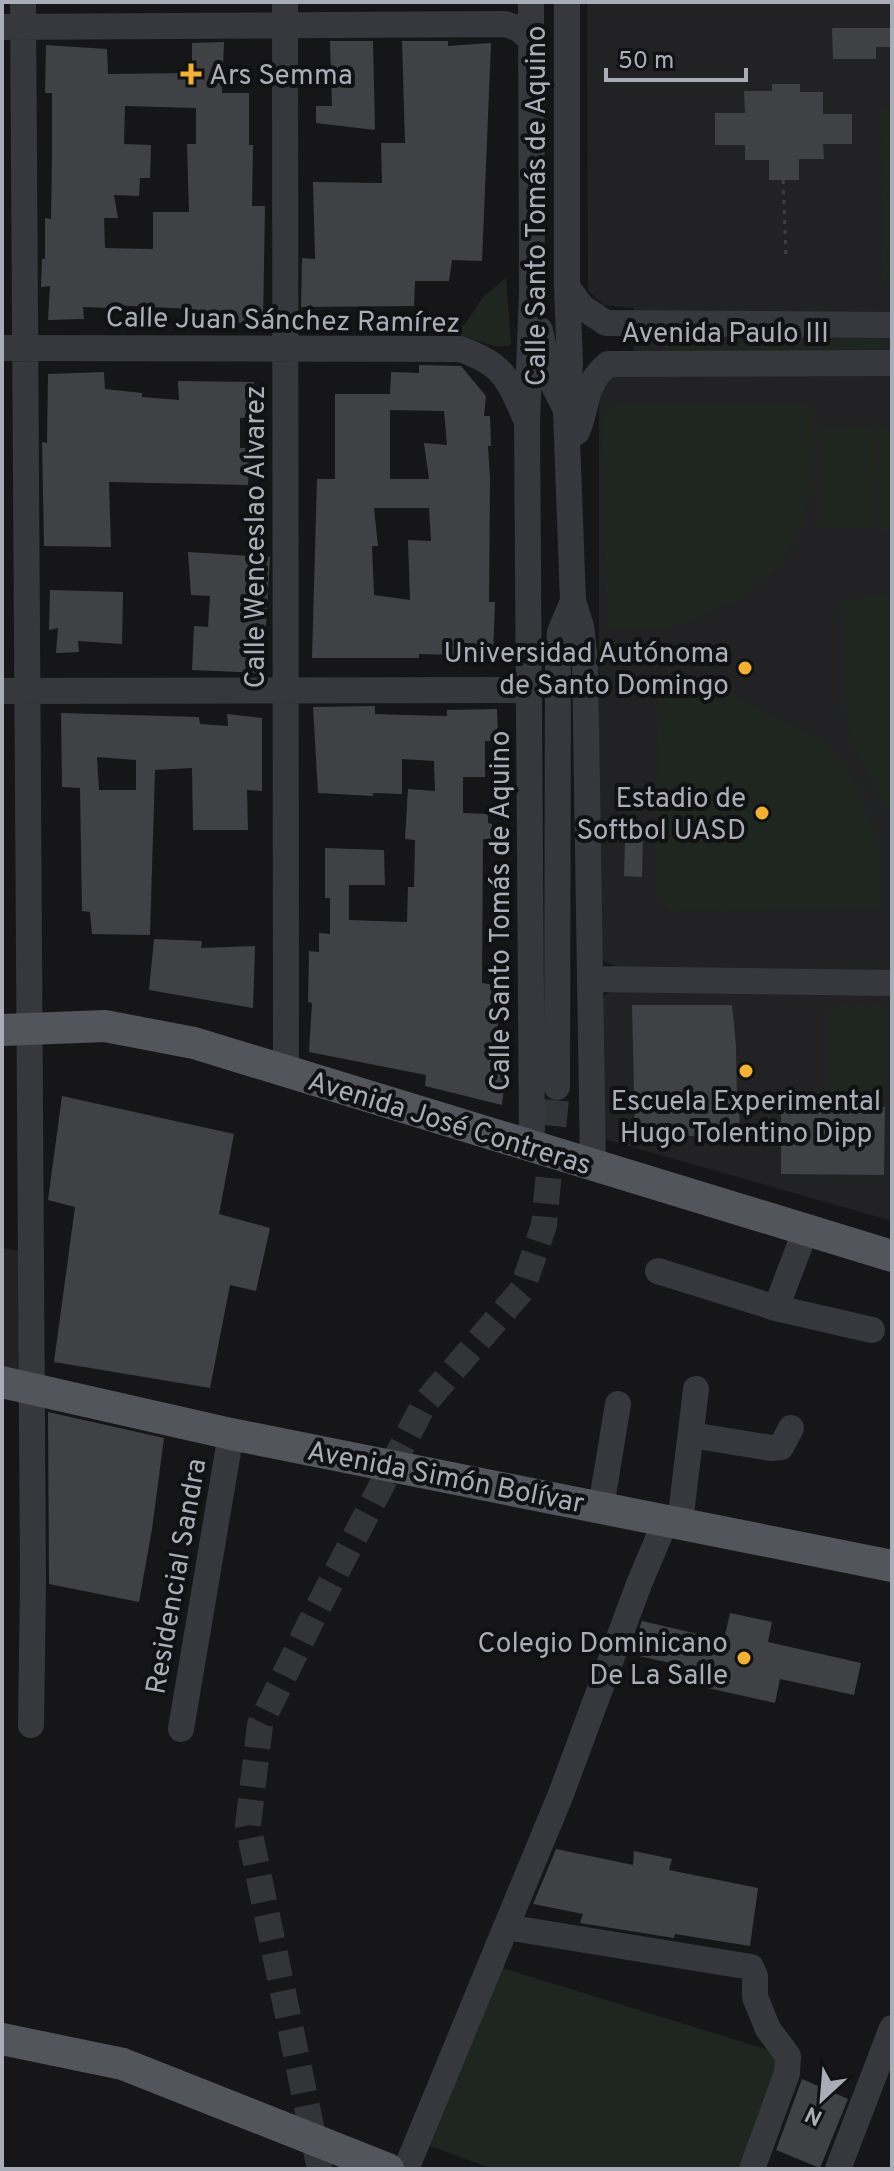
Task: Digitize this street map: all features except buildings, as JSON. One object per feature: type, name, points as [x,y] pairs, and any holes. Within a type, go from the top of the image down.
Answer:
[{"type":"main road","name":"Avenida José Contreras","points":[[15,1030],[105,1026],[194,1043],[892,1256]]},
{"type":"main road","name":"Avenida Simón Bolívar","points":[[16,1385],[231,1434],[892,1566]]},
{"type":"main road","points":[[2,2039],[123,2064],[388,2169]]},
{"type":"street","name":"Calle Santo Tomás de Aquino","points":[[531,2],[532,291],[527,422],[532,1146]]},
{"type":"street","name":"Calle Santo Tomás de Aquino","points":[[567,2],[570,364],[566,411],[573,601],[581,626],[585,661],[593,1166]]},
{"type":"street","points":[[31,1725],[33,1581],[16,1385],[16,19],[285,13],[505,24],[519,29],[532,40]]},
{"type":"street","name":"Calle Wenceslao Alvarez","points":[[285,13],[286,1073]]},
{"type":"street","name":"Avenida Paulo III","points":[[567,287],[582,307],[606,323],[892,325]]},
{"type":"street","name":"Calle Santo Tomás de Aquino","points":[[532,291],[550,378],[566,411]]},
{"type":"street","points":[[606,323],[608,364]]},
{"type":"street","name":"Calle Juan Sánchez Ramírez","points":[[14,348],[460,349],[483,358],[501,370],[527,422]]},
{"type":"street","name":"Avenida Paulo III","points":[[569,450],[580,425],[588,386],[608,364],[892,363]]},
{"type":"street","points":[[557,1087],[558,664],[560,632],[573,601]]},
{"type":"street","points":[[15,691],[530,690]]},
{"type":"street","points":[[592,979],[892,983]]},
{"type":"street","points":[[776,1308],[806,1229]]},
{"type":"street","points":[[658,1271],[776,1308],[872,1330]]},
{"type":"street","points":[[406,2169],[561,1794],[639,1584],[673,1521],[691,1435],[696,1389]]},
{"type":"street","points":[[601,1507],[618,1404]]},
{"type":"street","points":[[691,1435],[771,1448],[781,1447],[791,1428]]},
{"type":"street","name":"Residencial Sandra","points":[[181,1729],[231,1434]]},
{"type":"street","points":[[506,1927],[751,1967],[755,1976],[755,1997],[768,2029],[788,2056],[787,2073],[752,2169]]},
{"type":"street","points":[[838,2169],[892,2028]]},
{"type":"path","points":[[783,180],[786,256]]},
{"type":"shaded area","name":"Universidad Autónoma de Santo Domingo","points":[[587,2],[892,2],[892,1221],[600,1138],[599,1000],[612,990],[615,966],[600,956],[599,946],[599,390],[611,371],[634,364],[633,308],[603,305],[588,290]]},
{"type":"shaded area","points":[[880,108],[892,108],[892,284],[882,284]]},
{"type":"shaded area","points":[[506,278],[511,345],[498,347],[449,332],[465,324],[483,297]]},
{"type":"shaded area","points":[[883,337],[883,351],[664,352],[664,338]]},
{"type":"shaded area","points":[[616,403],[813,405],[814,475],[801,531],[778,568],[738,601],[671,628],[607,629],[601,418]]},
{"type":"shaded area","points":[[819,426],[876,427],[875,530],[819,529]]},
{"type":"shaded area","points":[[880,426],[892,426],[892,530],[879,530]]},
{"type":"shaded area","points":[[892,594],[892,821],[852,747],[844,699],[842,600]]},
{"type":"shaded area","name":"Estadio de Softbol UASD","points":[[659,685],[728,694],[822,738],[855,779],[881,847],[881,910],[670,911],[654,896]]},
{"type":"shaded area","points":[[828,1005],[888,1006],[888,1097],[828,1096]]},
{"type":"shaded area","points":[[2,1248],[21,1251],[19,1377],[2,1373]]},
{"type":"shaded area","points":[[496,1966],[785,2055],[740,2169],[494,2169],[427,2145]]},
{"type":"tunnel","points":[[320,2169],[248,1825],[260,1725],[424,1404],[522,1290],[544,1225],[557,1087]]},
{"type":"place","name":"Ars Semma","points":[[191,74]]},
{"type":"place","name":"Universidad Autónoma de Santo Domingo","points":[[745,668]]},
{"type":"place","name":"Estadio de Softbol UASD","points":[[762,813]]},
{"type":"place","name":"Escuela Experimental Hugo Tolentino Dipp","points":[[746,1071]]},
{"type":"place","name":"Colegio Dominicano De La Salle","points":[[744,1658]]}]
